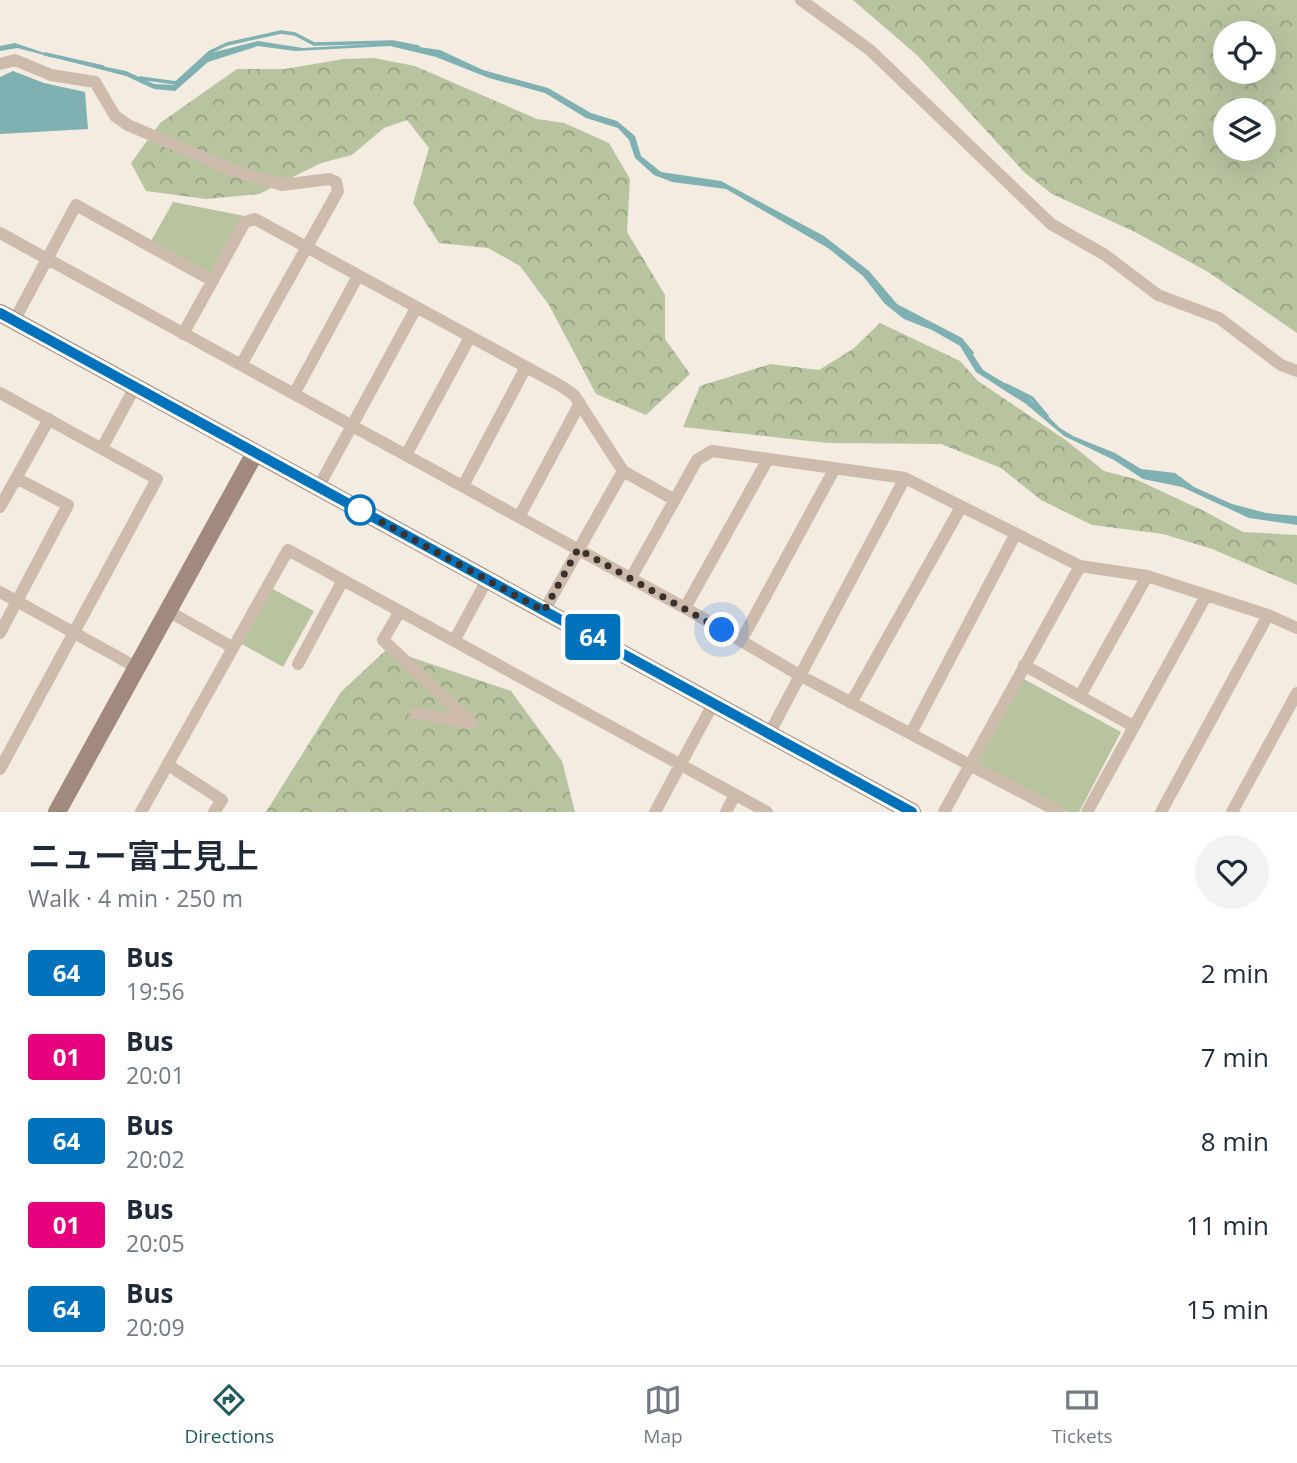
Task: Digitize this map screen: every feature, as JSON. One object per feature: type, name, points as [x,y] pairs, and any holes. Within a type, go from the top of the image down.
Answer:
[{"type":"street","points":[[801,0],[870,50],[1051,224],[1105,255],[1158,295],[1219,318],[1281,365],[1297,371]]},
{"type":"street","points":[[0,64],[15,60],[51,75],[94,82],[115,116],[128,125],[232,170],[282,185],[329,179],[335,182],[338,191],[241,365]]},
{"type":"street","points":[[213,281],[76,205],[46,258],[7,317],[912,812]]},
{"type":"street","points":[[183,334],[245,222],[255,219],[561,386],[580,403],[623,471],[673,499]]},
{"type":"street","points":[[0,233],[631,578],[800,676],[1059,812]]},
{"type":"street","points":[[295,394],[358,276]]},
{"type":"street","points":[[318,488],[416,308]]},
{"type":"street","points":[[406,455],[470,337]]},
{"type":"street","points":[[463,486],[526,367]]},
{"type":"street","points":[[102,447],[135,387]]},
{"type":"street","points":[[0,393],[158,479],[0,769]]},
{"type":"street","points":[[519,517],[580,403]]},
{"type":"street","points":[[0,507],[49,419]]},
{"type":"street","points":[[631,578],[697,460],[712,451],[905,478],[1080,566],[1147,576],[1268,615],[1297,628]]},
{"type":"street","points":[[57,812],[255,453]]},
{"type":"street","points":[[685,608],[768,459]]},
{"type":"street","points":[[741,641],[835,468]]},
{"type":"street","points":[[544,611],[623,471]]},
{"type":"street","points":[[0,633],[68,505],[16,478]]},
{"type":"street","points":[[769,734],[905,478]]},
{"type":"street","points":[[850,703],[961,507]]},
{"type":"street","points":[[911,733],[1015,535]]},
{"type":"street","points":[[142,812],[288,550],[767,812]]},
{"type":"street","points":[[944,812],[1080,566]]},
{"type":"street","points":[[1080,696],[1147,576]]},
{"type":"street","points":[[298,664],[343,580]]},
{"type":"street","points":[[454,640],[487,580]]},
{"type":"street","points":[[0,592],[136,667]]},
{"type":"street","points":[[1087,812],[1206,596]]},
{"type":"street","points":[[168,611],[232,647]]},
{"type":"street","points":[[400,611],[383,640],[472,723],[415,713]]},
{"type":"street","points":[[1161,812],[1268,615]]},
{"type":"street","points":[[1024,665],[1133,726]]},
{"type":"street","points":[[1232,812],[1297,693]]},
{"type":"street","points":[[655,812],[713,704]]},
{"type":"street","points":[[167,765],[222,800],[214,812]]},
{"type":"street","points":[[726,812],[736,795]]},
{"type":"green space","points":[[853,0],[1297,0],[1297,333],[1208,272],[1135,232],[1052,194],[1024,172],[918,56]]},
{"type":"green space","points":[[374,58],[415,66],[537,119],[564,123],[609,143],[630,179],[627,232],[665,295],[665,339],[690,374],[646,415],[596,394],[549,305],[520,266],[488,248],[439,243],[413,203],[429,148],[407,120],[384,128],[352,155],[321,163],[259,194],[206,199],[146,191],[131,163],[160,123],[237,69],[285,69],[343,59]]},
{"type":"green space","points":[[173,202],[245,216],[210,274],[151,241]]},
{"type":"green space","points":[[880,323],[960,361],[978,381],[1067,441],[1104,471],[1135,479],[1243,532],[1297,535],[1297,585],[1212,549],[1163,534],[1092,525],[1041,500],[1001,468],[941,444],[827,443],[683,427],[700,386],[770,364],[819,370],[853,349]]},
{"type":"green space","points":[[271,588],[314,611],[283,667],[240,643]]},
{"type":"green space","points":[[387,649],[511,691],[562,761],[575,812],[266,812],[341,692]]},
{"type":"green space","points":[[1022,678],[1121,732],[1079,812],[1067,812],[976,763]]},
{"type":"water","points":[[258,41],[303,48],[392,43],[440,50],[483,70],[548,88],[591,113],[617,121],[635,136],[641,156],[661,172],[721,181],[824,236],[869,271],[897,304],[962,338],[983,370],[1029,398],[1060,428],[1073,436],[1115,453],[1141,469],[1175,473],[1194,487],[1232,504],[1266,513],[1297,516],[1297,525],[1249,518],[1182,487],[1143,479],[1114,460],[1064,436],[1026,404],[976,372],[960,346],[932,330],[904,319],[885,304],[863,276],[828,248],[726,189],[672,182],[654,175],[635,158],[629,140],[618,128],[586,118],[545,93],[489,78],[436,57],[390,46],[295,51],[258,46],[208,62],[175,91],[154,89],[126,76],[17,48],[0,51],[0,46],[15,43],[56,57],[126,71],[154,84],[174,85],[211,53]]},
{"type":"water","points":[[13,71],[44,83],[85,92],[88,129],[0,134],[0,77]]},
{"type":"waterway","points":[[140,78],[176,83],[210,52],[227,44],[281,32],[295,34],[314,44],[393,42],[418,47]]},
{"type":"waterway","points":[[45,54],[103,67]]},
{"type":"waterway","points":[[961,340],[972,353]]},
{"type":"waterway","points":[[1006,385],[1032,398],[1047,416]]},
{"type":"bus line","name":"64","points":[[0,313],[912,812]]},
{"type":"route","points":[[360,510],[544,611],[578,549],[722,630]]}]
